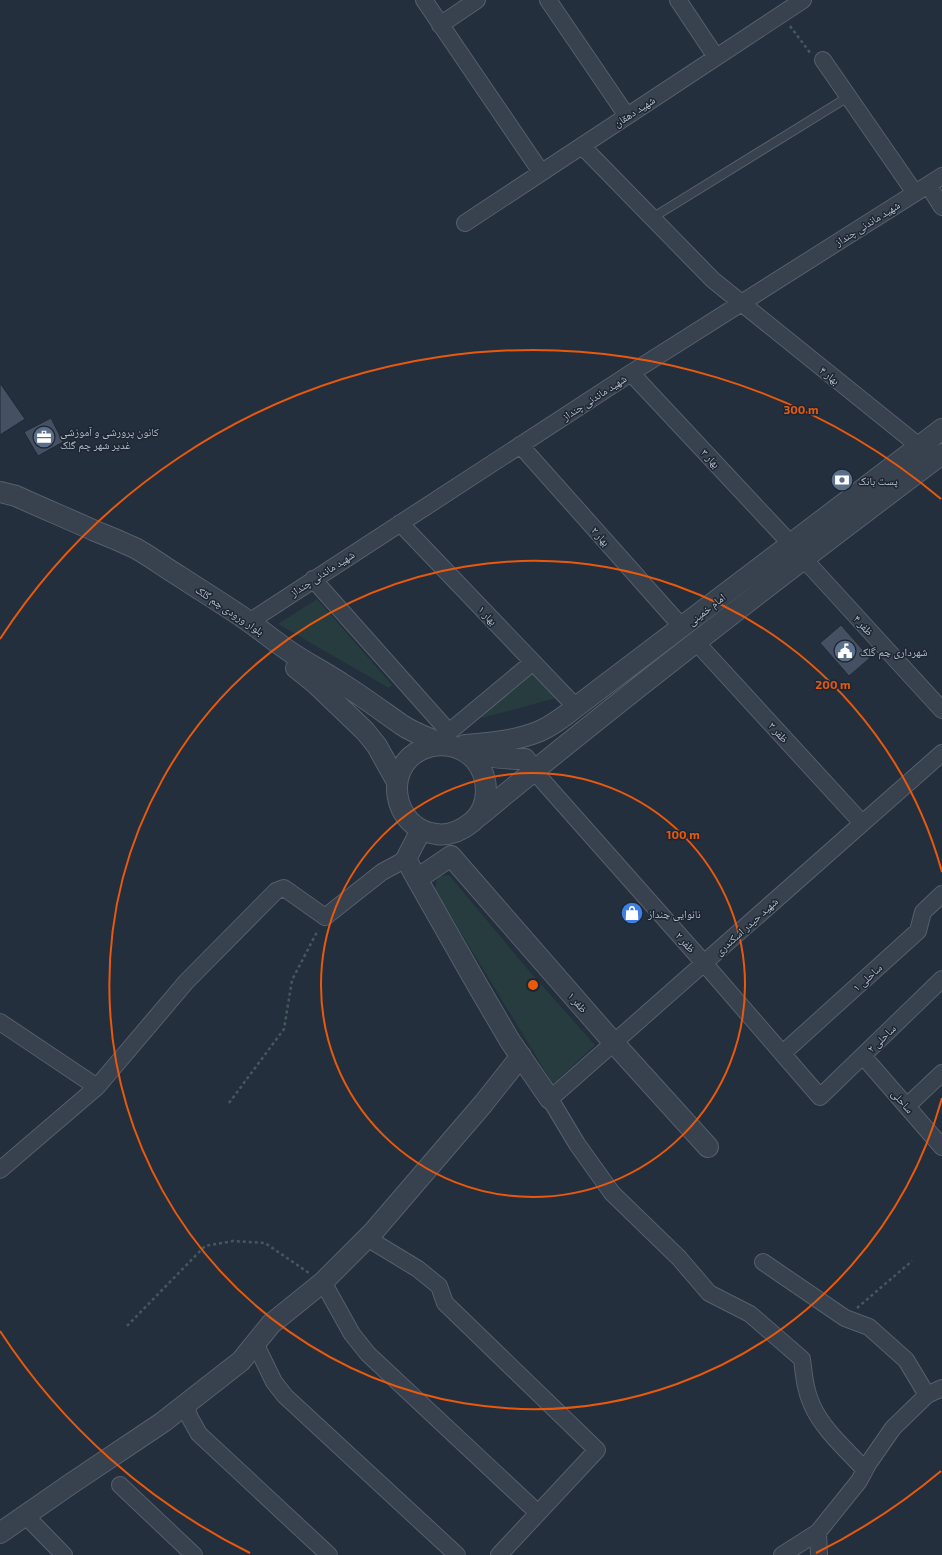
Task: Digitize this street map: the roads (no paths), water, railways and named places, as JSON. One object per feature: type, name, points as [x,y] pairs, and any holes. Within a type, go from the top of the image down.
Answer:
[{"type":"street","points":[[424,0],[541,172]]},
{"type":"street","points":[[440,25],[477,0]]},
{"type":"street","points":[[548,0],[626,116]]},
{"type":"street","points":[[678,0],[716,57]]},
{"type":"street","name":"شهید دهقان","points":[[465,223],[801,0]]},
{"type":"street","points":[[823,60],[848,97],[922,189],[942,207]]},
{"type":"street","name":"بهار ۴","points":[[582,146],[713,280],[919,446]]},
{"type":"street","name":"شهید ماندنی چنداز","points":[[249,622],[631,373],[942,176]]},
{"type":"street","name":"بهار ۳","points":[[631,373],[797,551]]},
{"type":"street","name":"امام خمینی","points":[[475,820],[696,642],[797,551],[919,446],[942,429]]},
{"type":"street","name":"بهار ۲","points":[[520,445],[682,627]]},
{"type":"street","name":"امام خمینی","points":[[451,746],[505,740],[525,736],[541,730],[576,708],[682,627],[939,460]]},
{"type":"street","name":"بلوار ورودی چم گلک","points":[[0,492],[16,496],[136,548],[249,622],[287,650],[374,704],[405,726],[433,740],[451,746]]},
{"type":"street","name":"بلوار ورودی چم گلک","points":[[0,501],[132,555],[242,628],[316,684],[359,725],[377,746],[397,782]]},
{"type":"street","name":"بهار ۱","points":[[400,523],[576,708]]},
{"type":"street","name":"ظفر ۴","points":[[797,551],[942,710]]},
{"type":"street","points":[[313,579],[449,732],[533,662]]},
{"type":"street","name":"ظفر ۳","points":[[696,642],[862,823]]},
{"type":"street","points":[[359,725],[372,727],[378,722],[379,717],[374,704]]},
{"type":"street","points":[[451,746],[463,750],[474,759],[482,770],[486,782],[486,796],[482,809],[475,820],[463,829],[450,834],[435,834],[421,830],[410,822],[401,810],[396,796],[397,782],[402,768],[410,757],[422,749],[436,745],[451,746],[486,756],[524,759],[534,771]]},
{"type":"street","name":"شهید حیدر اسکندری","points":[[550,1100],[613,1042],[942,753]]},
{"type":"street","name":"ظفر ۲","points":[[534,771],[783,1053],[820,1097]]},
{"type":"street","points":[[0,1170],[97,1087],[186,982],[276,891],[284,888],[325,918],[382,872],[406,859],[421,830]]},
{"type":"street","points":[[417,879],[451,856],[450,834]]},
{"type":"street","name":"ظفر ۱","points":[[451,856],[613,1042],[708,1147]]},
{"type":"street","points":[[406,859],[478,988],[550,1100],[576,1144],[612,1193],[679,1258],[709,1294],[750,1314],[802,1359],[805,1385],[812,1405],[827,1428],[865,1470]]},
{"type":"street","name":"ساحلی ۱","points":[[783,1053],[918,931],[924,912],[942,894]]},
{"type":"street","name":"ساحلی ۲","points":[[820,1097],[942,980]]},
{"type":"street","points":[[0,1022],[97,1087]]},
{"type":"street","points":[[0,1533],[163,1422],[241,1361],[271,1324],[323,1282],[367,1238],[483,1104],[521,1056]]},
{"type":"street","name":"ساحلی","points":[[863,1056],[942,1147]]},
{"type":"street","points":[[907,1106],[942,1073]]},
{"type":"street","points":[[367,1238],[418,1269],[438,1286],[445,1303],[597,1450],[499,1555]]},
{"type":"street","points":[[763,1262],[845,1318],[869,1327],[906,1360],[927,1395]]},
{"type":"street","points":[[323,1282],[352,1334],[368,1354],[538,1513]]},
{"type":"street","points":[[255,1343],[274,1382],[285,1396],[457,1555]]},
{"type":"street","points":[[782,1555],[818,1532],[858,1481],[893,1428],[927,1395],[942,1388]]},
{"type":"street","points":[[185,1404],[190,1418],[199,1434],[329,1555]]},
{"type":"street","points":[[120,1485],[194,1555]]},
{"type":"street","points":[[25,1515],[64,1555]]},
{"type":"street","points":[[818,1532],[819,1555]]},
{"type":"lane","points":[[652,218],[848,97]]},
{"type":"place","name":"کانون پرورشی و آموزشی غدیر شهر چم گلک","points":[[44,437]]},
{"type":"place","name":"پست بانک","points":[[842,480]]},
{"type":"place","name":"شهرداری چم گلک","points":[[845,651]]},
{"type":"place","name":"نانوایی چنداز","points":[[632,913]]}]
